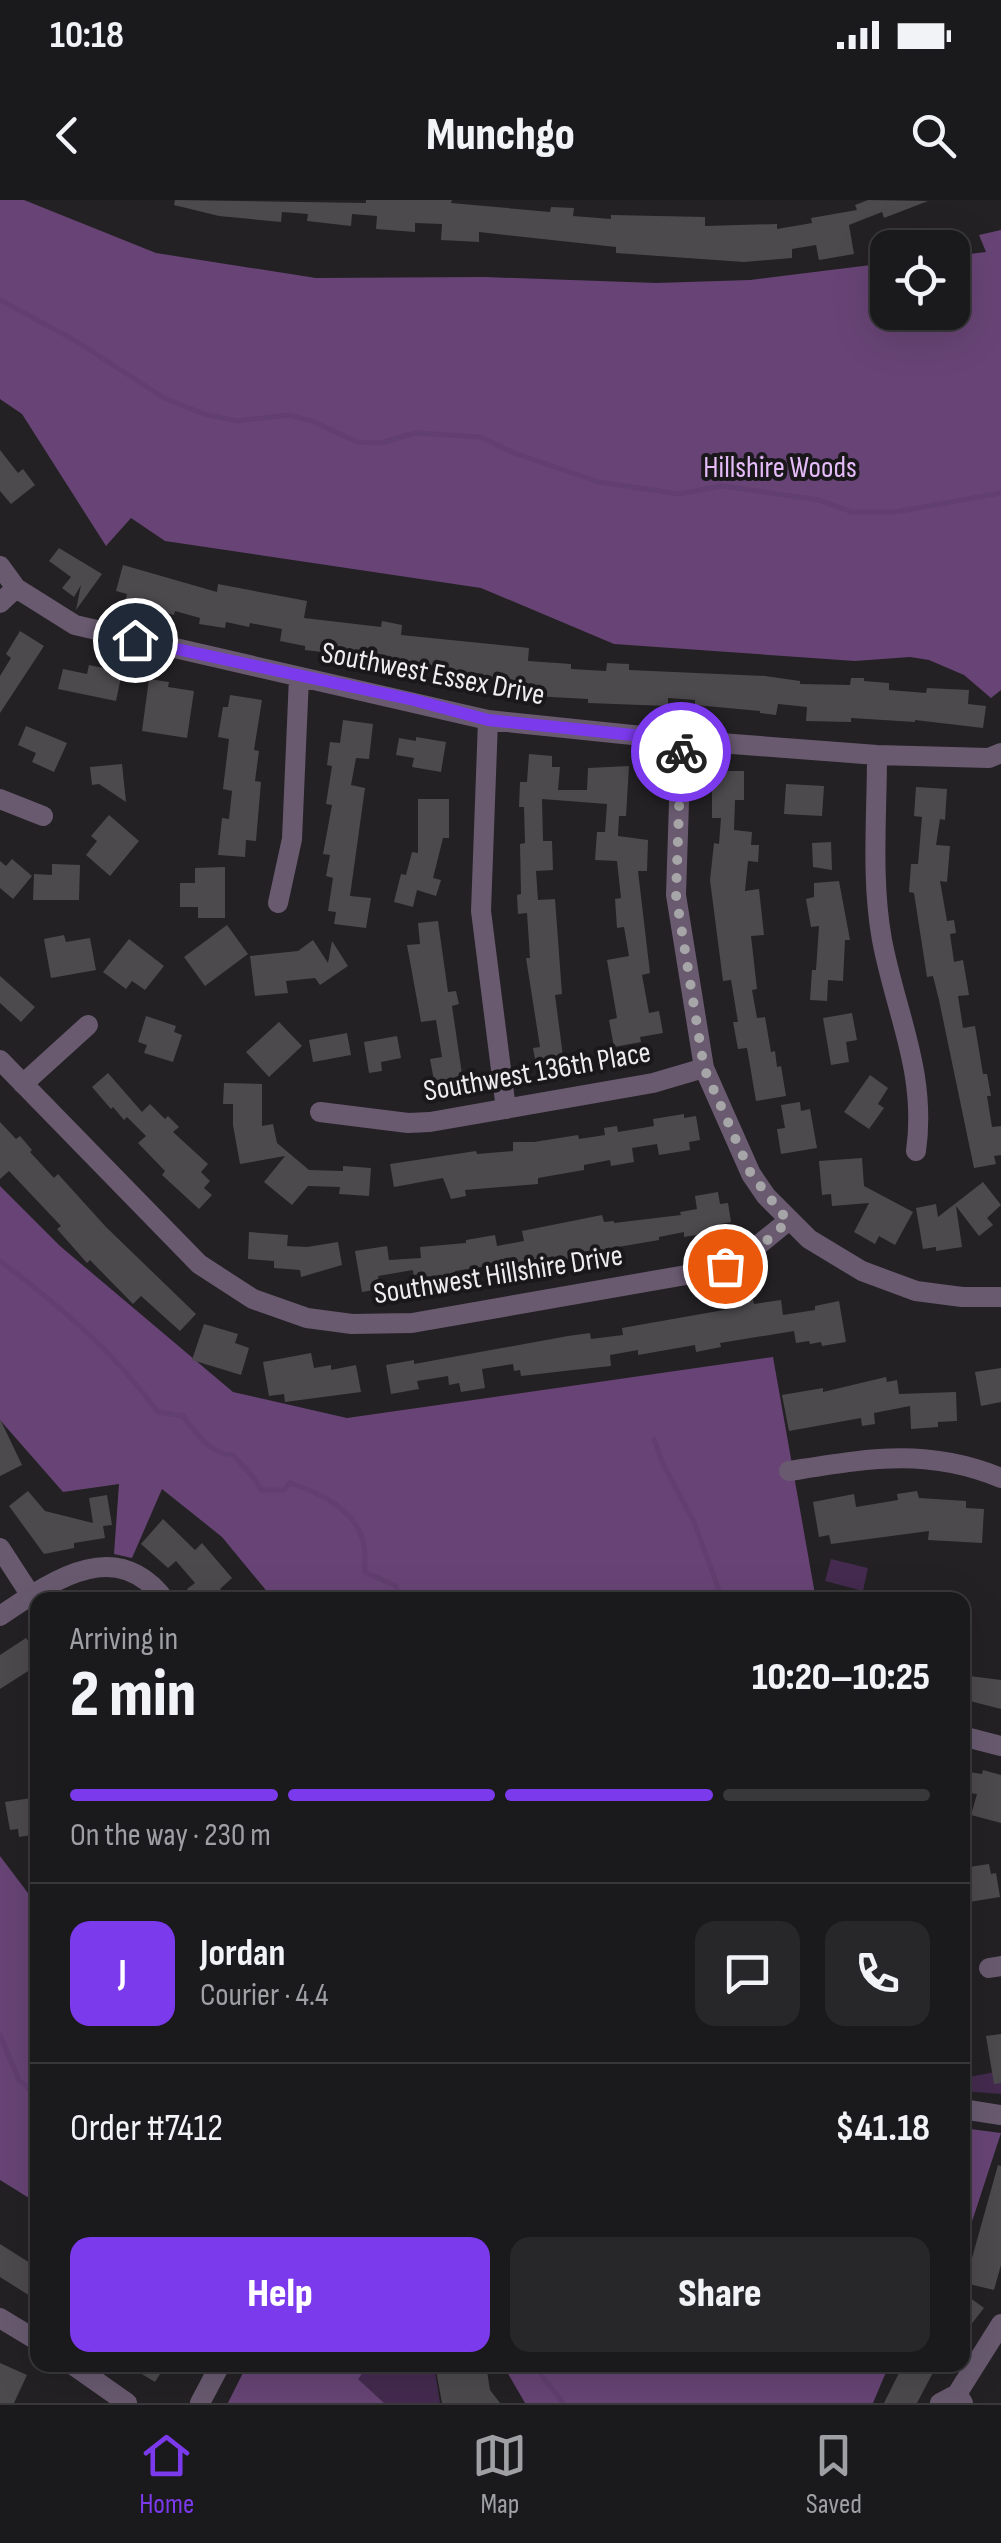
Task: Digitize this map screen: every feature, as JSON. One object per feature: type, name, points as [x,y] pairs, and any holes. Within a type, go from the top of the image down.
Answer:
[{"type":"street","name":"Southwest Essex Drive","points":[[0,566],[16,588],[75,625],[488,720],[877,755],[989,758],[1001,753]]},
{"type":"street","points":[[0,604],[16,588]]},
{"type":"street","points":[[278,903],[292,839],[299,678]]},
{"type":"street","points":[[488,720],[480,911],[506,1109]]},
{"type":"street","points":[[681,740],[676,895],[704,1068],[751,1174],[788,1221],[832,1255],[862,1272],[916,1292],[962,1298],[1001,1297]]},
{"type":"street","points":[[877,755],[877,908],[919,1088],[916,1151]]},
{"type":"street","points":[[0,799],[43,816]]},
{"type":"street","points":[[23,1084],[88,1025]]},
{"type":"street","name":"Southwest Hillshire Drive","points":[[0,1060],[199,1264],[273,1307],[330,1322],[412,1322],[709,1271],[746,1254],[788,1221]]},
{"type":"street","name":"Southwest 136th Place","points":[[320,1112],[408,1123],[654,1083],[704,1068]]},
{"type":"street","points":[[789,1471],[908,1456],[947,1460],[1001,1478]]},
{"type":"street","points":[[0,1548],[30,1594]]},
{"type":"street","points":[[45,1592],[72,1572],[110,1566],[128,1571],[157,1592]]},
{"type":"street","points":[[0,1616],[30,1602]]},
{"type":"street","points":[[970,1738],[1001,1746]]},
{"type":"street","points":[[970,2110],[1001,2115]]},
{"type":"street","points":[[0,2318],[30,2336]]},
{"type":"street","points":[[953,2400],[1001,2324]]},
{"type":"street","points":[[83,2372],[127,2403]]},
{"type":"street","points":[[200,2403],[216,2372]]},
{"type":"shaded area","points":[[831,1559],[868,1568],[863,1591],[825,1581]]},
{"type":"shaded area","points":[[1001,2071],[1001,2094],[970,2092],[970,2077]]},
{"type":"shaded area","points":[[244,2372],[435,2372],[440,2403],[228,2403]]},
{"type":"green space","name":"Hillshire Woods","points":[[0,200],[24,200],[156,253],[316,278],[485,277],[656,283],[750,280],[870,265],[870,330],[970,330],[970,254],[986,252],[979,235],[1001,230],[1001,690],[991,698],[964,675],[929,660],[910,657],[855,661],[614,644],[481,588],[165,541],[131,518],[106,546],[22,414],[0,399]]},
{"type":"green space","points":[[0,1186],[60,1246],[233,1392],[347,1418],[773,1357],[815,1592],[267,1592],[222,1537],[162,1489],[132,1558],[114,1554],[119,1484],[63,1492],[0,1420]]},
{"type":"green space","points":[[0,1856],[30,1896],[30,2199],[0,2180]]},
{"type":"green space","points":[[970,2129],[1001,2133],[970,2228]]},
{"type":"green space","points":[[244,2372],[364,2372],[358,2379],[384,2403],[228,2403]]},
{"type":"green space","points":[[507,2372],[886,2372],[873,2403],[525,2403]]},
{"type":"building","points":[[175,200],[452,200],[451,203],[550,212],[551,207],[574,208],[573,216],[611,219],[611,215],[705,217],[705,226],[777,224],[777,229],[857,210],[855,205],[868,200],[928,201],[884,218],[882,212],[849,225],[854,254],[819,260],[816,245],[792,249],[792,258],[744,262],[616,253],[616,247],[479,232],[479,242],[441,240],[442,224],[415,223],[415,232],[376,229],[377,216],[352,214],[351,226],[307,221],[308,214],[282,212],[281,222],[219,216],[174,205]]},
{"type":"building","points":[[0,450],[18,473],[23,469],[35,485],[11,504],[0,491]]},
{"type":"building","points":[[59,548],[102,574],[76,610],[81,585],[74,597],[62,588],[71,577],[49,561]]},
{"type":"building","points":[[123,565],[217,592],[218,584],[307,601],[304,618],[381,627],[382,621],[402,625],[401,635],[529,648],[528,661],[571,664],[571,669],[606,671],[607,663],[629,664],[629,670],[765,676],[800,684],[850,685],[851,678],[864,678],[889,683],[889,690],[969,690],[968,704],[986,706],[983,728],[915,720],[806,721],[807,707],[778,704],[776,715],[668,698],[668,706],[588,703],[588,699],[533,696],[534,684],[446,680],[447,673],[359,660],[361,651],[330,647],[330,653],[305,650],[305,646],[280,641],[282,629],[250,623],[249,627],[226,622],[225,628],[199,624],[200,618],[125,603],[127,594],[116,591]]},
{"type":"building","points":[[20,631],[44,646],[0,713],[0,676],[11,658],[6,654]]},
{"type":"building","points":[[89,665],[122,672],[116,701],[58,689],[63,669],[87,674]]},
{"type":"building","points":[[149,679],[194,691],[187,738],[142,731]]},
{"type":"building","points":[[230,695],[262,700],[254,750],[259,751],[255,781],[261,782],[256,841],[246,840],[245,857],[218,855],[222,818],[229,819],[232,791],[223,789],[229,739],[218,737],[223,707],[228,707]]},
{"type":"building","points":[[343,720],[373,724],[369,759],[356,758],[351,785],[365,788],[350,896],[371,898],[366,928],[334,924],[336,912],[328,911],[333,878],[326,876],[330,855],[323,854],[332,805],[326,804],[332,766],[327,765],[330,742],[340,743]]},
{"type":"building","points":[[26,726],[67,743],[54,772],[32,762],[36,753],[18,745]]},
{"type":"building","points":[[416,737],[446,742],[441,772],[412,767],[414,758],[396,755],[399,738],[416,741]]},
{"type":"building","points":[[529,754],[552,756],[552,767],[560,767],[558,790],[587,790],[588,768],[629,766],[626,816],[619,816],[618,836],[648,840],[647,871],[638,871],[650,973],[642,975],[649,1013],[659,1011],[663,1033],[614,1047],[609,1020],[617,1018],[607,960],[629,956],[624,927],[617,928],[615,899],[621,898],[617,861],[595,860],[597,832],[605,832],[607,804],[542,799],[543,841],[552,841],[553,870],[536,871],[538,900],[555,899],[562,994],[555,995],[564,1064],[537,1069],[533,1048],[540,1047],[526,958],[530,958],[527,913],[518,914],[517,895],[521,894],[520,844],[525,843],[524,807],[519,807],[520,782],[527,782]]},
{"type":"building","points":[[122,764],[126,802],[99,784],[92,785],[90,767]]},
{"type":"building","points":[[712,771],[744,771],[744,800],[735,800],[734,830],[752,832],[751,845],[759,845],[758,862],[748,861],[745,891],[759,889],[764,935],[751,936],[757,989],[752,990],[757,1018],[765,1017],[771,1052],[775,1051],[777,1067],[781,1066],[786,1096],[756,1101],[747,1048],[738,1049],[733,1022],[738,1022],[731,980],[723,981],[710,880],[721,818],[712,818]]},
{"type":"building","points":[[786,784],[824,786],[822,816],[784,814]]},
{"type":"building","points":[[916,787],[947,789],[945,820],[940,819],[936,845],[950,846],[947,882],[940,881],[947,921],[954,920],[956,933],[950,934],[954,962],[963,960],[969,995],[958,996],[963,1028],[975,1026],[991,1096],[987,1096],[992,1127],[1001,1126],[1001,1155],[994,1156],[996,1164],[974,1168],[939,1000],[933,976],[927,977],[914,893],[909,892],[911,864],[918,864],[922,817],[914,816]]},
{"type":"building","points":[[418,799],[449,799],[449,838],[443,838],[433,878],[441,880],[436,896],[417,890],[413,907],[394,902],[401,874],[406,875],[412,852],[418,853]]},
{"type":"building","points":[[109,815],[139,841],[110,876],[86,855],[97,841],[91,836]]},
{"type":"building","points":[[831,842],[832,870],[813,867],[812,843]]},
{"type":"building","points":[[12,859],[32,876],[13,899],[0,888],[0,861],[6,866]]},
{"type":"building","points":[[52,864],[80,865],[79,900],[33,900],[34,874],[52,875]]},
{"type":"building","points":[[225,867],[225,918],[198,918],[198,907],[180,907],[180,883],[195,883],[195,868]]},
{"type":"building","points":[[839,881],[850,940],[845,940],[843,981],[828,980],[827,1001],[810,1000],[819,926],[811,927],[806,899],[814,897],[814,883]]},
{"type":"building","points":[[438,921],[448,992],[456,991],[459,1004],[452,1006],[463,1081],[435,1086],[430,1059],[442,1057],[436,1020],[421,1022],[407,945],[420,944],[418,923]]},
{"type":"building","points":[[227,925],[248,954],[205,986],[184,957]]},
{"type":"building","points":[[64,935],[66,942],[90,938],[96,970],[51,978],[44,939]]},
{"type":"building","points":[[129,939],[164,966],[145,990],[132,981],[126,989],[103,972]]},
{"type":"building","points":[[313,940],[328,963],[332,941],[348,966],[320,985],[315,978],[286,981],[288,993],[255,996],[250,956],[298,951]]},
{"type":"building","points":[[0,976],[35,1007],[21,1022],[0,1003]]},
{"type":"building","points":[[852,1013],[857,1040],[846,1042],[849,1062],[831,1065],[823,1018]]},
{"type":"building","points":[[146,1016],[176,1026],[174,1032],[182,1035],[173,1062],[144,1053],[147,1045],[138,1042]]},
{"type":"building","points":[[279,1022],[302,1046],[269,1077],[246,1052]]},
{"type":"building","points":[[347,1033],[351,1055],[313,1062],[309,1040]]},
{"type":"building","points":[[397,1036],[401,1058],[381,1062],[382,1071],[369,1073],[364,1042]]},
{"type":"building","points":[[108,1073],[142,1112],[150,1104],[165,1119],[168,1116],[179,1127],[173,1132],[208,1164],[201,1172],[210,1181],[204,1188],[212,1195],[199,1209],[162,1175],[165,1171],[138,1143],[146,1136],[127,1117],[124,1120],[111,1109],[92,1087]]},
{"type":"building","points":[[870,1075],[888,1088],[878,1104],[884,1108],[869,1129],[844,1112]]},
{"type":"building","points":[[224,1083],[262,1084],[262,1126],[273,1124],[277,1143],[309,1170],[371,1168],[369,1196],[339,1194],[340,1187],[308,1186],[292,1205],[264,1182],[285,1156],[240,1164],[233,1104],[223,1104]]},
{"type":"building","points":[[800,1102],[801,1111],[810,1109],[817,1148],[781,1154],[777,1129],[785,1128],[781,1105]]},
{"type":"building","points":[[684,1114],[684,1118],[696,1116],[700,1140],[689,1142],[690,1150],[659,1155],[657,1144],[632,1148],[634,1162],[611,1166],[610,1160],[584,1165],[584,1170],[538,1178],[538,1184],[465,1190],[466,1196],[451,1199],[443,1178],[394,1187],[390,1164],[476,1151],[513,1151],[513,1142],[605,1135],[604,1128],[617,1126],[618,1132],[654,1126],[653,1119]]},
{"type":"building","points":[[0,1122],[16,1139],[20,1136],[54,1178],[58,1174],[106,1227],[196,1314],[180,1331],[141,1296],[133,1304],[90,1260],[87,1263],[57,1229],[61,1226],[9,1171],[0,1179]]},
{"type":"building","points":[[862,1158],[864,1186],[913,1212],[895,1245],[879,1236],[875,1244],[854,1232],[869,1203],[832,1206],[831,1194],[822,1195],[819,1161]]},
{"type":"building","points":[[983,1182],[1001,1205],[987,1218],[993,1225],[979,1236],[956,1206],[962,1247],[923,1249],[916,1208],[936,1204],[938,1217]]},
{"type":"building","points":[[718,1192],[720,1204],[728,1203],[731,1222],[714,1225],[715,1232],[684,1237],[684,1232],[618,1247],[619,1250],[542,1263],[541,1258],[488,1273],[487,1266],[455,1271],[456,1276],[414,1280],[413,1270],[378,1276],[380,1289],[362,1292],[355,1251],[387,1246],[389,1260],[421,1258],[420,1247],[466,1243],[495,1235],[497,1246],[524,1241],[522,1231],[602,1215],[604,1222],[614,1223],[681,1215],[680,1212],[697,1209],[695,1196]]},
{"type":"building","points":[[249,1232],[288,1235],[287,1246],[338,1242],[342,1265],[301,1277],[300,1270],[274,1268],[274,1261],[248,1259]]},
{"type":"building","points":[[753,1299],[754,1304],[781,1300],[783,1315],[839,1301],[846,1342],[822,1346],[821,1342],[796,1343],[794,1331],[720,1343],[721,1347],[696,1352],[695,1345],[638,1355],[638,1350],[610,1355],[611,1366],[521,1376],[520,1370],[514,1371],[513,1364],[482,1369],[485,1388],[461,1392],[459,1383],[449,1385],[448,1376],[417,1381],[419,1389],[391,1394],[386,1365],[414,1360],[414,1364],[590,1333],[591,1339],[623,1335],[622,1328],[735,1308],[734,1302]]},
{"type":"building","points":[[204,1324],[238,1334],[235,1343],[249,1348],[241,1375],[192,1360]]},
{"type":"building","points":[[311,1353],[314,1368],[331,1365],[331,1370],[356,1365],[361,1392],[285,1402],[284,1394],[269,1396],[263,1362]]},
{"type":"building","points":[[1001,1368],[1001,1402],[981,1406],[975,1372]]},
{"type":"building","points":[[886,1377],[887,1382],[897,1380],[899,1394],[956,1392],[957,1421],[911,1429],[910,1406],[874,1413],[875,1424],[862,1426],[861,1418],[789,1431],[782,1395],[823,1388],[823,1392]]},
{"type":"building","points":[[0,1419],[22,1465],[0,1476]]},
{"type":"building","points":[[28,1491],[45,1511],[93,1523],[89,1498],[107,1495],[112,1525],[103,1526],[105,1538],[74,1543],[74,1548],[44,1554],[9,1506]]},
{"type":"building","points":[[917,1491],[919,1498],[966,1501],[966,1508],[984,1509],[982,1543],[928,1540],[929,1531],[831,1544],[829,1535],[819,1537],[813,1502],[854,1494],[856,1507],[898,1500],[897,1494]]},
{"type":"building","points":[[163,1519],[195,1550],[202,1543],[232,1578],[220,1589],[223,1592],[189,1592],[187,1589],[195,1583],[176,1561],[168,1568],[141,1544]]},
{"type":"building","points":[[26,1638],[30,1644],[30,1670],[0,1689],[0,1655]]},
{"type":"building","points":[[970,1676],[1001,1680],[1001,1709],[970,1701]]},
{"type":"building","points":[[983,1770],[1001,1775],[1001,1823],[971,1815],[977,1794],[970,1793],[970,1772],[982,1774]]},
{"type":"building","points":[[30,1798],[30,1835],[19,1837],[18,1829],[10,1830],[5,1802]]},
{"type":"building","points":[[989,1864],[991,1874],[996,1873],[1000,1897],[970,1902],[970,1867]]},
{"type":"building","points":[[1001,2034],[1001,2083],[994,2084],[986,2036]]},
{"type":"building","points":[[998,2165],[1001,2265],[994,2290],[970,2284],[970,2265]]},
{"type":"building","points":[[0,2244],[30,2263],[30,2296],[0,2277]]},
{"type":"building","points":[[970,2298],[984,2308],[970,2326]]},
{"type":"building","points":[[0,2363],[27,2375],[14,2403],[0,2403]]},
{"type":"building","points":[[139,2372],[161,2372],[155,2382]]},
{"type":"building","points":[[436,2372],[487,2372],[490,2390],[500,2403],[442,2403]]},
{"type":"building","points":[[900,2372],[933,2372],[917,2403],[884,2403]]},
{"type":"waterway","points":[[0,300],[76,341],[164,398],[204,414],[237,421],[289,415],[357,442],[380,443],[415,433],[480,437],[599,482],[679,494],[722,486],[819,500],[852,512],[895,512],[1001,493]]},
{"type":"waterway","points":[[0,1261],[85,1330],[158,1412],[183,1416],[210,1447],[233,1455],[261,1490],[284,1490],[290,1483],[324,1497],[343,1511],[363,1540],[365,1572],[396,1586],[397,1592]]},
{"type":"waterway","points":[[654,1439],[694,1522],[720,1592]]},
{"type":"waterway","points":[[0,2035],[19,2080],[30,2089]]},
{"type":"waterway","points":[[539,2372],[563,2403]]},
{"type":"way so far","points":[[681,752],[676,895],[704,1068],[751,1174],[788,1221],[769,1239],[725,1266]]},
{"type":"route","points":[[135,640],[414,700],[488,720],[681,740],[681,752]]}]
